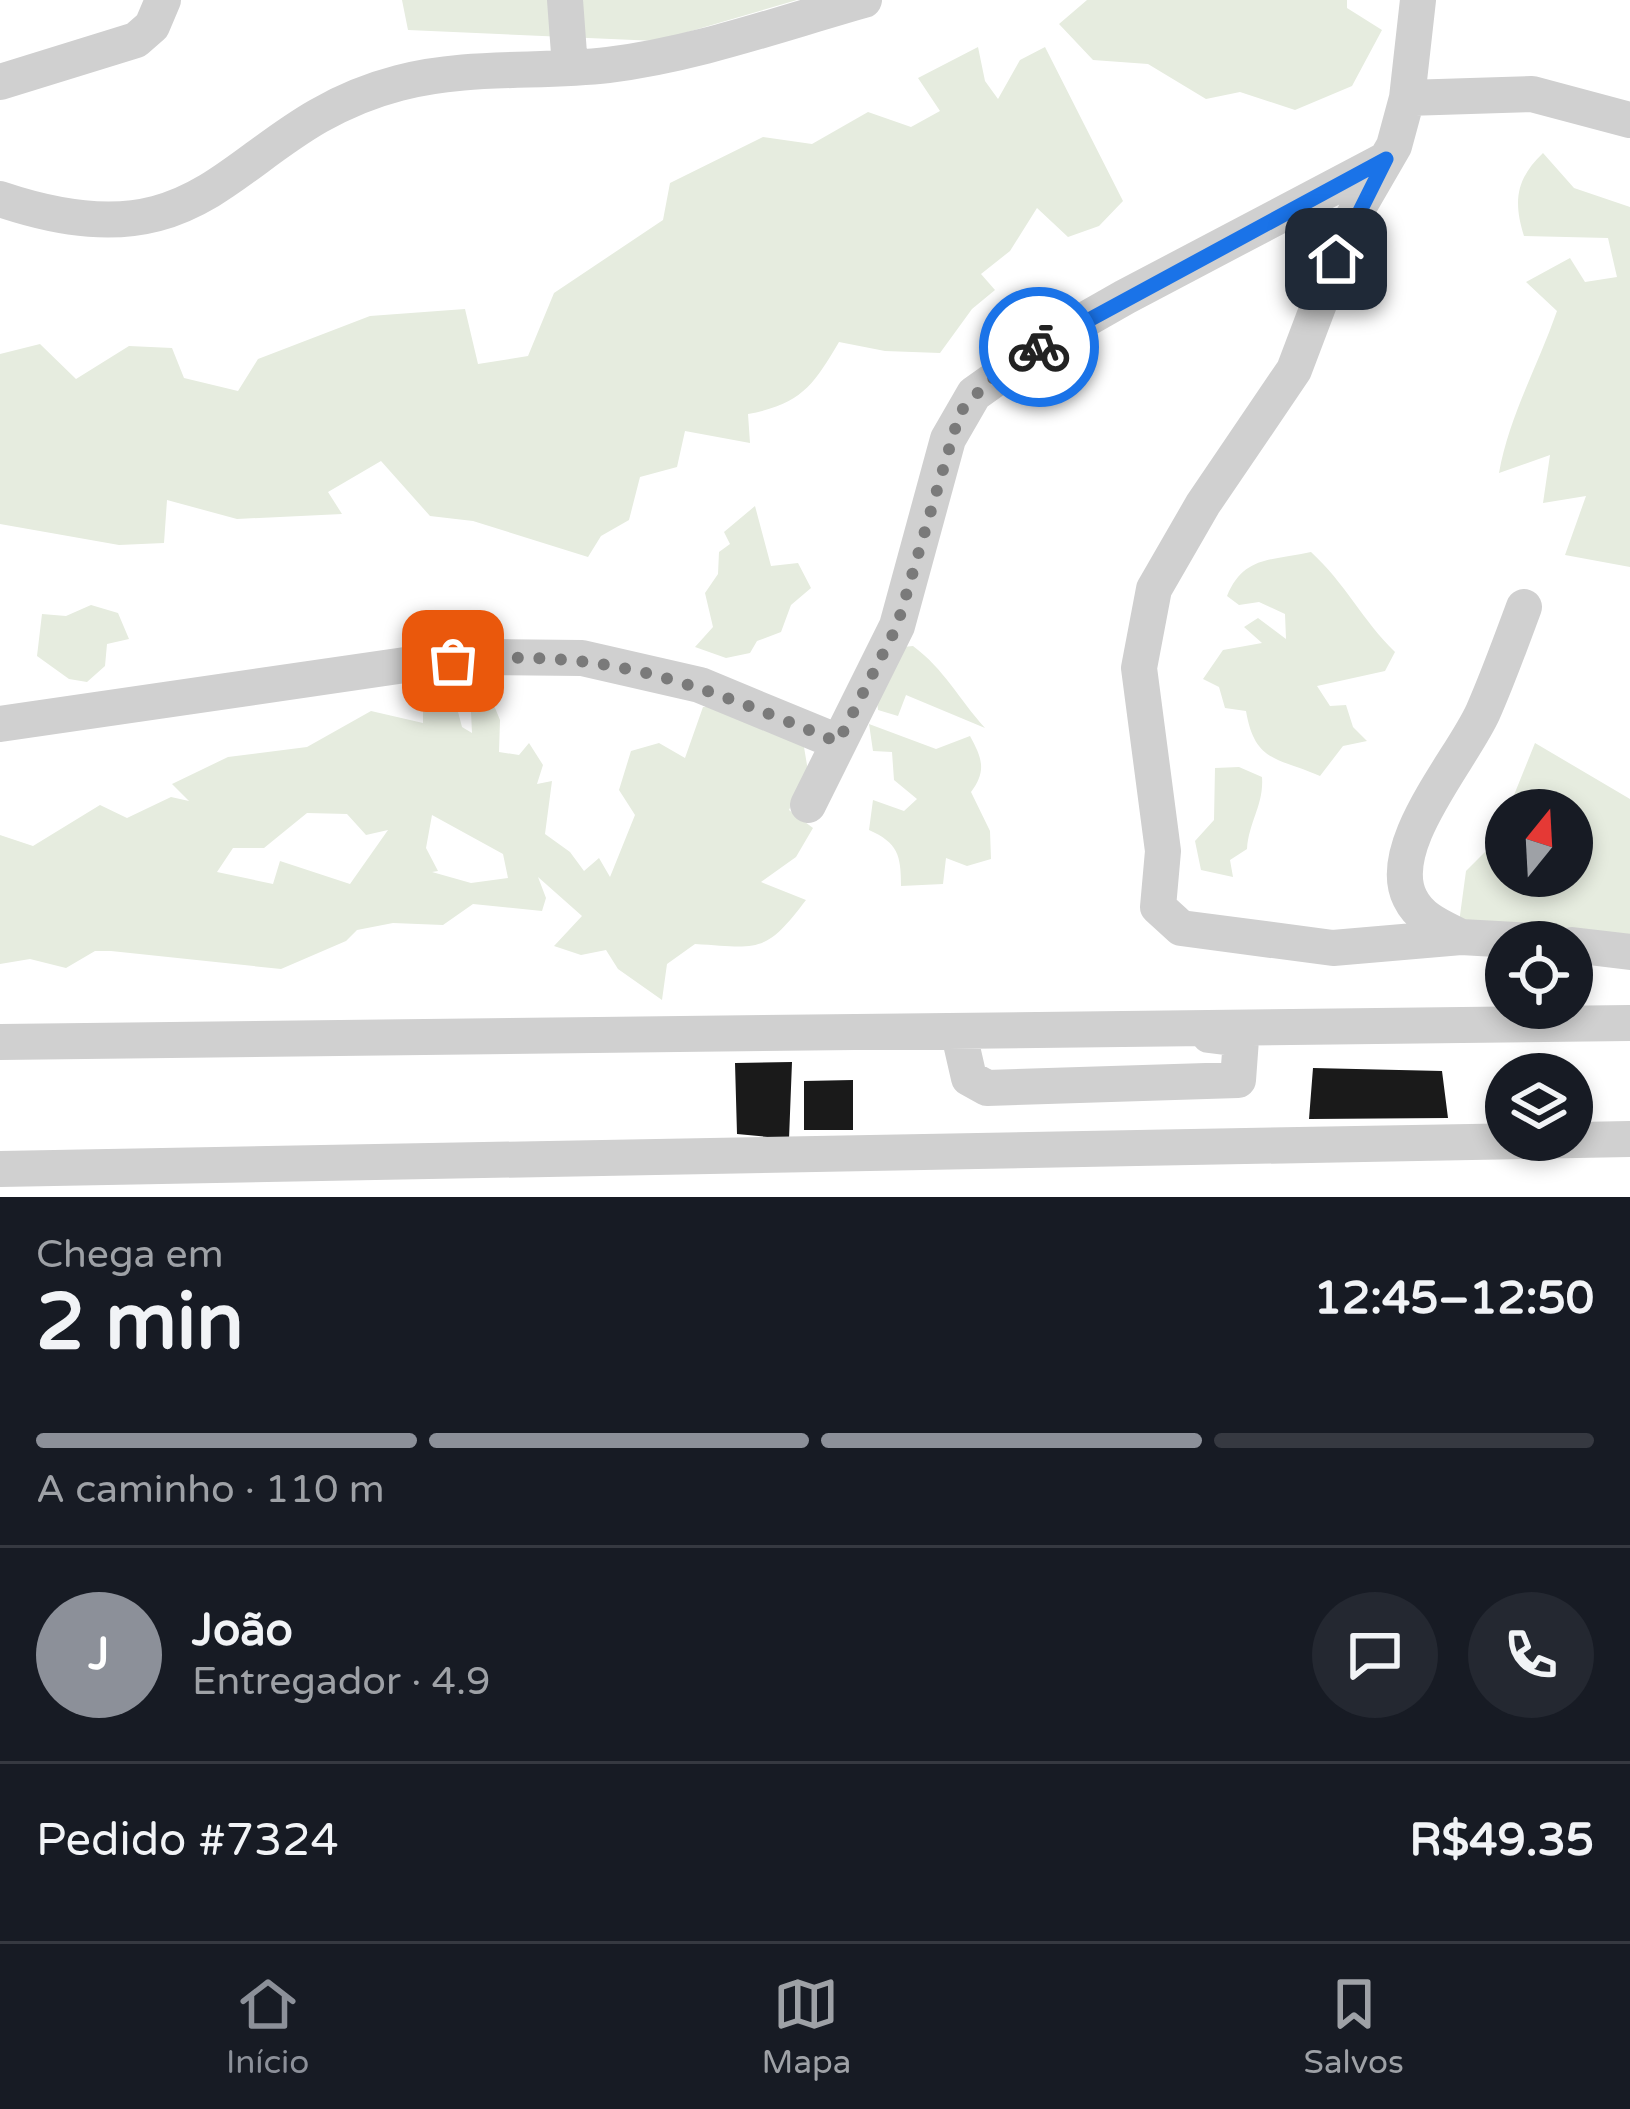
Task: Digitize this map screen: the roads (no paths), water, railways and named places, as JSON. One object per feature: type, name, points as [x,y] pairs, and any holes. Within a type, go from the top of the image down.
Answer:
[{"type":"street","points":[[0,82],[136,40],[152,26],[163,0]]},
{"type":"street","points":[[565,0],[570,67]]},
{"type":"street","points":[[0,199],[83,220],[137,220],[180,208],[219,188],[313,122],[374,91],[439,75],[570,67],[672,54],[864,0]]},
{"type":"street","points":[[1418,0],[1407,98],[1386,159],[1350,222],[1294,370],[1203,504],[1154,589],[1139,668],[1163,851],[1158,907],[1180,928],[1333,948],[1485,938]]},
{"type":"street","points":[[1407,98],[1532,94],[1630,120]]},
{"type":"street","points":[[808,805],[897,626],[948,439],[974,394],[1089,317],[1386,159]]},
{"type":"street","points":[[1460,937],[1424,918],[1409,897],[1404,874],[1411,838],[1482,715],[1524,607]]},
{"type":"street","points":[[0,724],[412,664],[494,657],[582,658],[700,685],[838,742]]},
{"type":"street","points":[[1593,948],[1630,952]]},
{"type":"street","points":[[0,1042],[1630,1023]]},
{"type":"street","points":[[1103,1038],[1109,1084]]},
{"type":"street","points":[[0,1063],[1103,1038],[1241,1039],[1238,1080],[1038,1088],[978,1085],[969,1078],[962,1043]]},
{"type":"street","points":[[1033,1040],[1038,1088]]},
{"type":"street","points":[[0,1168],[1630,1139]]}]
